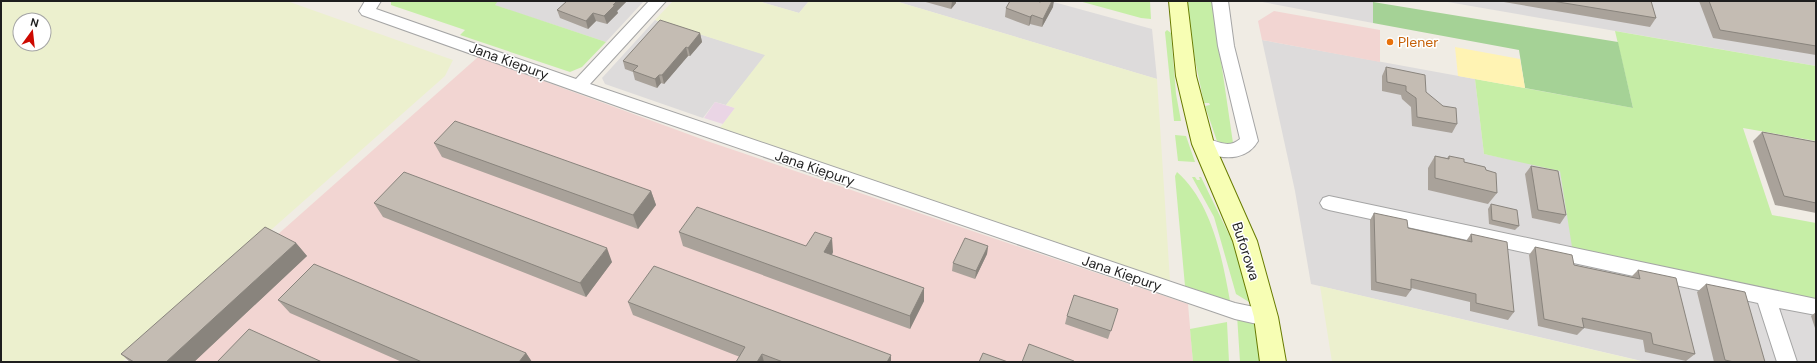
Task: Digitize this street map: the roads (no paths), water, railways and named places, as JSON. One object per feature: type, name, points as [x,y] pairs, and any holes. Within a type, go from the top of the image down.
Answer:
[{"type":"main road","name":"Buforowa","points":[[1178,1],[1186,76],[1203,144],[1244,241],[1266,317],[1273,362]]},
{"type":"street","points":[[579,86],[658,1]]},
{"type":"street","points":[[1203,144],[1226,152],[1244,147],[1249,141],[1226,46],[1220,1]]},
{"type":"street","name":"Jana Kiepury","points":[[370,6],[579,86],[1183,294],[1234,311],[1266,317]]},
{"type":"street","points":[[1329,203],[1816,307]]},
{"type":"street","points":[[1766,297],[1787,362]]},
{"type":"place","name":"Plener","points":[[1390,42]]}]
